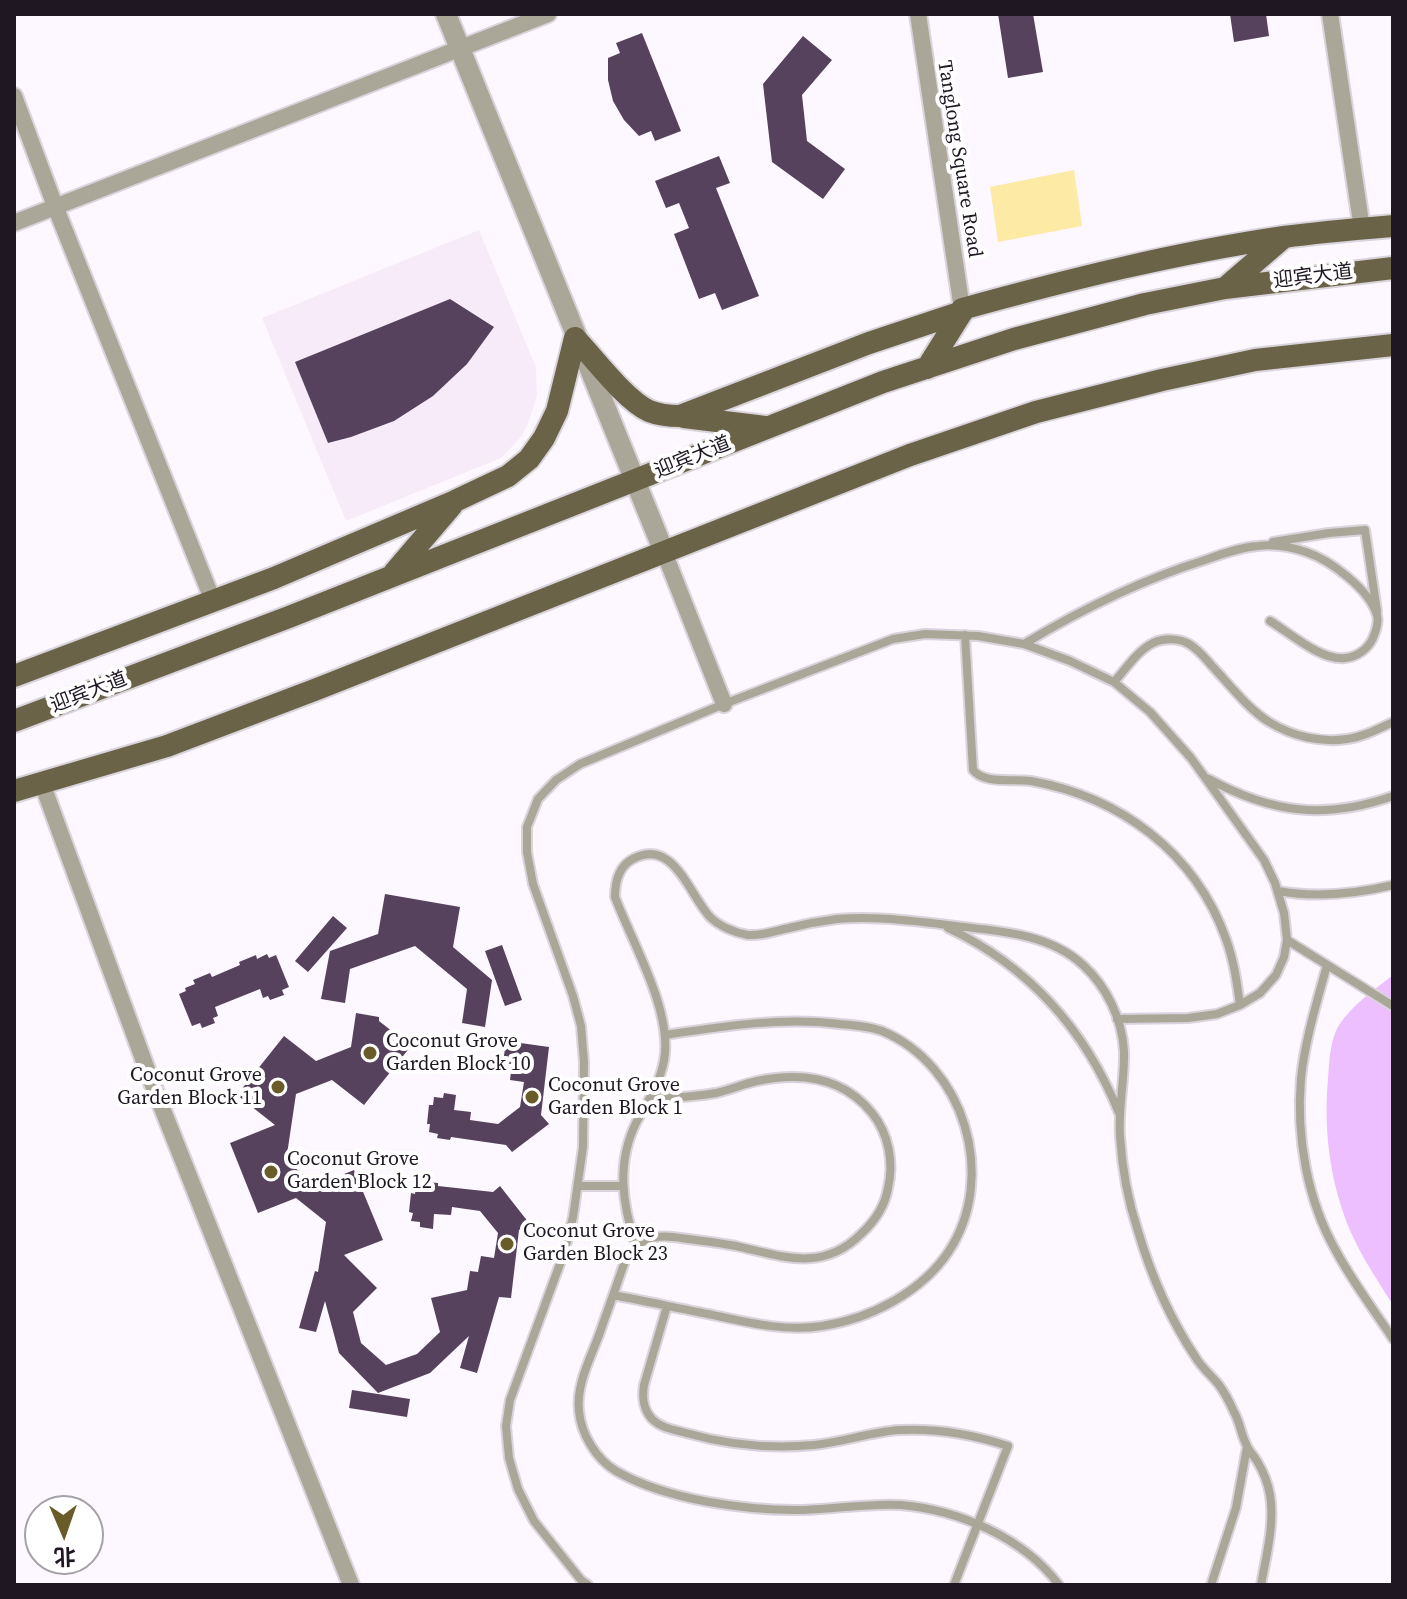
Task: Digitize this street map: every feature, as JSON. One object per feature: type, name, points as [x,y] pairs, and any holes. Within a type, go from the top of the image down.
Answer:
[{"type":"main road","points":[[680,416],[962,310],[1132,266],[1284,237],[1393,226]]},
{"type":"main road","points":[[1225,288],[1284,237]]},
{"type":"main road","name":"迎宾大道","points":[[14,721],[390,577],[883,382],[1014,339],[1145,304],[1225,288],[1393,268]]},
{"type":"main road","points":[[927,368],[962,310]]},
{"type":"main road","points":[[575,338],[624,392],[645,410],[665,416],[770,427]]},
{"type":"main road","points":[[14,676],[274,578],[508,476],[529,459],[544,438],[557,411],[575,338]]},
{"type":"main road","points":[[14,791],[167,746],[332,684],[910,455],[1036,412],[1255,360],[1393,345]]},
{"type":"main road","points":[[390,577],[455,501]]},
{"type":"street","points":[[446,14],[724,704]]},
{"type":"street","points":[[14,223],[548,14]]},
{"type":"street","name":"Tanglong Square Road","points":[[918,14],[962,310]]},
{"type":"street","points":[[1330,14],[1362,229]]},
{"type":"street","points":[[14,96],[213,601]]},
{"type":"street","points":[[42,783],[149,1075],[351,1585]]},
{"type":"lane","points":[[1024,644],[1136,584],[1176,569],[1257,546],[1365,530],[1377,615],[1377,630],[1371,643],[1360,653],[1346,658],[1332,658],[1270,621]]},
{"type":"lane","points":[[1257,546],[1281,546],[1328,562],[1348,576],[1377,615]]},
{"type":"lane","points":[[588,1585],[534,1521],[518,1489],[509,1458],[506,1426],[510,1400],[564,1253],[573,1217],[583,1147],[584,1062],[581,1026],[533,884],[527,852],[527,827],[538,799],[556,780],[580,764],[893,639],[925,634],[978,636],[1024,644],[1070,661],[1114,682],[1150,712],[1191,758],[1264,860],[1284,913],[1287,940],[1284,957],[1276,975],[1260,993],[1217,1014],[1188,1018],[1117,1019]]},
{"type":"lane","points":[[965,635],[973,770],[984,779],[1026,780],[1059,786],[1091,797],[1121,812],[1174,854],[1213,909],[1226,940],[1240,1005]]},
{"type":"lane","points":[[1114,682],[1141,651],[1155,642],[1172,639],[1189,644],[1251,707],[1285,731],[1305,738],[1347,739],[1368,734],[1393,722]]},
{"type":"lane","points":[[1204,777],[1256,801],[1301,810],[1336,810],[1370,805],[1393,796]]},
{"type":"lane","points":[[636,1246],[626,1217],[623,1186],[626,1155],[635,1125],[659,1077],[665,1055],[665,1035],[661,1010],[615,897],[615,883],[620,870],[630,861],[643,856],[657,856],[670,861],[710,916],[726,928],[745,935],[765,935],[810,923],[862,918],[914,920],[1006,932],[1039,940],[1062,950],[1082,964],[1099,982],[1112,1003],[1117,1019],[1124,1051],[1120,1135],[1126,1183],[1153,1275],[1197,1360],[1219,1385],[1236,1415],[1247,1447],[1265,1477],[1271,1512],[1261,1585]]},
{"type":"lane","points":[[1278,891],[1343,894],[1393,885]]},
{"type":"lane","points":[[940,924],[993,953],[1040,990],[1095,1061],[1120,1115]]},
{"type":"lane","points":[[1287,940],[1393,1006]]},
{"type":"lane","points":[[1327,965],[1301,1078],[1300,1122],[1306,1167],[1317,1210],[1335,1250],[1393,1339]]},
{"type":"lane","points":[[613,1295],[760,1325],[790,1328],[851,1320],[879,1309],[929,1274],[949,1251],[964,1222],[972,1190],[972,1157],[966,1125],[953,1095],[934,1068],[909,1046],[880,1030],[798,1021],[742,1024],[665,1035]]},
{"type":"lane","points":[[650,1098],[714,1093],[773,1078],[812,1077],[831,1082],[848,1090],[875,1117],[884,1134],[891,1171],[888,1190],[871,1224],[842,1249],[824,1256],[786,1258],[704,1241],[659,1236],[636,1246],[627,1255],[580,1387],[579,1410],[584,1433],[597,1453],[614,1469],[635,1480],[718,1503],[804,1510],[902,1505],[943,1512],[978,1524],[1017,1546],[1049,1572],[1059,1585]]},
{"type":"lane","points":[[578,1186],[623,1186]]},
{"type":"lane","points":[[667,1306],[642,1397],[652,1419],[661,1426],[744,1445],[817,1445],[895,1430],[938,1430],[980,1437],[1008,1446],[954,1585]]},
{"type":"lane","points":[[1211,1585],[1236,1508],[1247,1447]]},
{"type":"shaded area","points":[[1074,170],[1082,226],[998,242],[990,187]]},
{"type":"shaded area","points":[[479,230],[536,367],[537,396],[528,424],[521,437],[501,458],[346,521],[262,318]]},
{"type":"shaded area","points":[[1393,975],[1393,1305],[1355,1241],[1340,1202],[1328,1141],[1327,1100],[1336,1031],[1357,1004]]},
{"type":"building","points":[[998,14],[1033,14],[1043,72],[1008,78]]},
{"type":"building","points":[[1230,14],[1266,14],[1269,36],[1234,42]]},
{"type":"building","points":[[642,33],[681,131],[655,141],[651,131],[639,136],[624,120],[613,101],[608,80],[608,58],[620,53],[616,43]]},
{"type":"building","points":[[803,36],[832,60],[802,95],[807,141],[845,169],[823,199],[772,162],[763,84]]},
{"type":"building","points":[[719,156],[730,183],[716,188],[759,296],[722,310],[715,293],[699,299],[674,234],[689,228],[679,203],[666,208],[655,181]]},
{"type":"building","points":[[450,299],[494,327],[467,364],[433,396],[394,421],[328,443],[295,362]]},
{"type":"building","points":[[385,894],[460,907],[453,947],[492,980],[485,1027],[462,1023],[467,989],[415,946],[350,969],[345,1003],[321,999],[330,951],[378,934]]},
{"type":"building","points":[[333,916],[347,928],[308,972],[295,961]]},
{"type":"building","points":[[502,945],[522,1000],[505,1006],[485,951]]},
{"type":"building","points":[[267,954],[269,958],[276,955],[289,987],[282,990],[284,995],[270,1000],[268,996],[263,998],[260,989],[215,1007],[218,1016],[213,1018],[215,1023],[202,1028],[200,1023],[192,1026],[179,994],[195,984],[193,980],[210,973],[212,977],[240,965],[239,962]]},
{"type":"building","points":[[356,1013],[379,1017],[379,1021],[411,1046],[364,1105],[332,1080],[296,1094],[286,1161],[317,1185],[354,1170],[383,1240],[344,1255],[377,1288],[353,1312],[361,1343],[386,1365],[417,1354],[440,1332],[431,1298],[467,1290],[470,1271],[478,1272],[481,1256],[494,1258],[498,1233],[480,1211],[452,1207],[451,1215],[434,1214],[433,1229],[420,1227],[420,1222],[411,1221],[411,1193],[415,1194],[416,1186],[425,1187],[425,1182],[438,1183],[438,1186],[493,1192],[500,1186],[529,1223],[519,1230],[511,1298],[499,1297],[477,1373],[460,1368],[469,1336],[430,1373],[378,1393],[339,1353],[325,1301],[316,1332],[299,1328],[315,1271],[318,1272],[326,1222],[296,1198],[258,1213],[230,1143],[275,1125],[237,1095],[284,1036],[316,1061],[351,1047]]},
{"type":"building","name":"Coconut Grove Garden Block 1","points":[[506,1041],[549,1047],[541,1115],[549,1124],[512,1152],[506,1145],[451,1137],[450,1140],[437,1138],[438,1134],[429,1132],[429,1105],[433,1105],[434,1097],[443,1098],[444,1093],[456,1095],[454,1110],[471,1112],[470,1120],[498,1124],[520,1107],[524,1082],[510,1080],[512,1064],[503,1063]]},
{"type":"building","points":[[352,1390],[410,1399],[407,1417],[349,1408]]},
{"type":"place","name":"Coconut Grove Garden Block 10","points":[[370,1053]]},
{"type":"place","name":"Coconut Grove Garden Block 11","points":[[278,1087]]},
{"type":"place","name":"Coconut Grove Garden Block 1","points":[[532,1097]]},
{"type":"place","name":"Coconut Grove Garden Block 12","points":[[271,1172]]},
{"type":"place","name":"Coconut Grove Garden Block 23","points":[[507,1244]]}]
